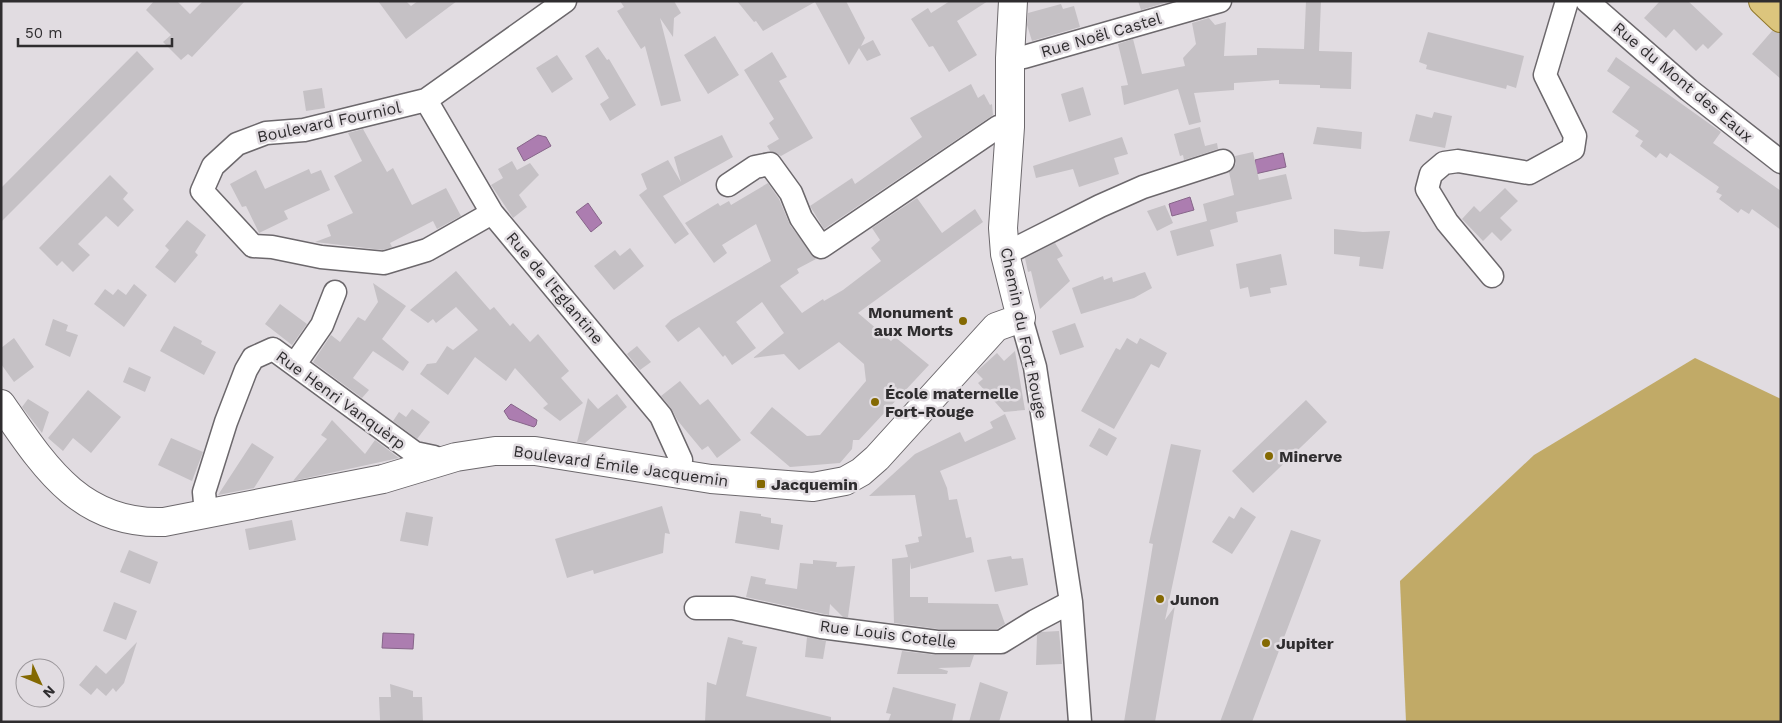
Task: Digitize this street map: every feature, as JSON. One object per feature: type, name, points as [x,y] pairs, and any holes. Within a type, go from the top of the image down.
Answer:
[{"type":"main road","name":"Chemin du Fort Rouge","points":[[1013,1],[1010,58],[1010,127],[1003,228],[1006,254],[1021,318]]},
{"type":"main road","points":[[1763,1],[1781,18]]},
{"type":"main road","name":"Boulevard Émile Jacquemin","points":[[1,404],[50,470],[84,500],[100,511],[119,519],[140,523],[164,522],[384,480],[456,457],[495,450],[535,451],[679,474],[761,484],[813,487],[845,481],[861,472],[877,458],[996,327],[1021,318]]},
{"type":"street","name":"Boulevard Fourniol","points":[[492,213],[427,250],[384,263],[322,257],[272,247],[253,246],[202,191],[213,166],[237,144],[266,133],[304,130],[426,100],[565,1]]},
{"type":"street","name":"Rue Noël Castel","points":[[1010,58],[1024,56],[1220,1]]},
{"type":"street","points":[[1492,276],[1446,222],[1426,189],[1431,174],[1444,163],[1458,161],[1529,173],[1573,149],[1575,136],[1545,76],[1567,1]]},
{"type":"street","name":"Rue du Mont des Eaux","points":[[1587,1],[1689,90],[1781,162]]},
{"type":"street","name":"Rue de l'Eglantine","points":[[426,100],[492,213],[661,416],[681,460],[679,474]]},
{"type":"street","points":[[728,185],[755,168],[770,164],[792,193],[801,218],[821,247],[998,127],[1010,127]]},
{"type":"street","points":[[1006,254],[1100,206],[1143,187],[1224,161]]},
{"type":"street","points":[[295,364],[322,325],[335,292]]},
{"type":"street","name":"Chemin du Fort Rouge","points":[[1021,318],[1035,367],[1072,602],[1080,722]]},
{"type":"street","name":"Rue Henri Vanquèrp","points":[[206,513],[204,492],[226,422],[246,370],[253,358],[273,349],[415,454],[434,457],[439,464]]},
{"type":"street","name":"Rue Louis Cotelle","points":[[696,608],[733,608],[821,627],[937,642],[1001,642],[1035,621],[1072,602]]},
{"type":"shaded area","points":[[538,135],[546,137],[551,146],[524,161],[517,148]]},
{"type":"shaded area","points":[[1283,153],[1286,167],[1255,174],[1255,160]]},
{"type":"shaded area","points":[[1190,197],[1194,210],[1172,216],[1169,204]]},
{"type":"shaded area","points":[[588,203],[602,223],[591,232],[576,212]]},
{"type":"shaded area","points":[[1695,358],[1781,399],[1781,722],[1406,722],[1400,581],[1534,455]]},
{"type":"shaded area","points":[[511,404],[537,420],[536,425],[534,427],[509,419],[504,411]]},
{"type":"shaded area","points":[[383,633],[414,634],[413,649],[382,648]]},
{"type":"building","points":[[154,1],[177,1],[190,14],[203,1],[245,1],[192,57],[188,54],[181,60],[163,42],[171,35],[146,10]]},
{"type":"building","points":[[378,1],[406,1],[411,6],[418,1],[457,1],[406,39]]},
{"type":"building","points":[[620,1],[674,1],[681,13],[674,18],[673,37],[660,18],[681,101],[661,106],[645,46],[641,49],[617,11],[624,7]]},
{"type":"building","points":[[737,1],[846,1],[865,38],[861,46],[873,40],[881,55],[867,61],[859,48],[849,65],[815,2],[763,31]]},
{"type":"building","points":[[950,1],[988,1],[957,21],[977,55],[949,72],[933,46],[929,47],[911,19],[928,8],[931,13]]},
{"type":"building","points":[[1138,1],[1171,1],[1141,10]]},
{"type":"building","points":[[1306,1],[1321,1],[1319,51],[1352,52],[1351,89],[1320,88],[1320,85],[1279,84],[1279,80],[1234,83],[1234,90],[1194,93],[1201,122],[1189,125],[1178,89],[1124,105],[1121,86],[1128,85],[1118,44],[1133,39],[1142,74],[1185,66],[1183,58],[1196,44],[1192,23],[1209,18],[1215,25],[1226,22],[1224,56],[1257,55],[1257,48],[1304,49]]},
{"type":"building","points":[[1660,1],[1688,1],[1723,34],[1708,49],[1703,44],[1696,51],[1674,29],[1666,38],[1644,18]]},
{"type":"building","points":[[1061,4],[1063,9],[1074,6],[1080,27],[1032,41],[1027,25],[1028,13]]},
{"type":"building","points":[[1772,31],[1781,33],[1781,79],[1752,54]]},
{"type":"building","points":[[1428,32],[1524,56],[1516,88],[1507,85],[1506,89],[1426,69],[1427,65],[1419,62]]},
{"type":"building","points":[[715,36],[739,75],[708,94],[684,55]]},
{"type":"building","points":[[598,47],[607,60],[609,59],[636,105],[610,121],[600,104],[609,98],[585,56]]},
{"type":"building","points":[[137,51],[154,69],[1,222],[1,188]]},
{"type":"building","points":[[772,52],[787,77],[779,81],[813,138],[781,156],[770,151],[767,146],[779,139],[769,123],[774,119],[744,70]]},
{"type":"building","points":[[557,55],[573,79],[552,93],[536,68]]},
{"type":"building","points":[[1616,57],[1721,132],[1713,143],[1781,191],[1781,230],[1752,209],[1749,214],[1741,209],[1738,213],[1719,199],[1722,195],[1716,192],[1719,187],[1670,153],[1667,158],[1660,153],[1656,158],[1640,146],[1643,141],[1635,136],[1639,131],[1612,112],[1630,87],[1607,71]]},
{"type":"building","points":[[971,84],[978,98],[984,94],[990,105],[992,104],[993,115],[824,229],[810,206],[852,178],[855,184],[922,137],[910,118]]},
{"type":"building","points":[[1083,87],[1091,115],[1069,122],[1061,94]]},
{"type":"building","points":[[322,88],[325,108],[306,111],[303,91]]},
{"type":"building","points":[[1434,112],[1452,116],[1445,148],[1409,141],[1416,114],[1432,118]]},
{"type":"building","points":[[1200,127],[1205,146],[1217,143],[1218,149],[1184,160],[1183,155],[1180,156],[1174,134]]},
{"type":"building","points":[[1317,127],[1362,132],[1361,149],[1313,144]]},
{"type":"building","points":[[363,129],[387,172],[393,168],[412,205],[446,188],[461,216],[437,229],[433,221],[390,243],[392,247],[383,250],[315,242],[331,236],[327,225],[353,213],[334,176],[362,161],[348,133]]},
{"type":"building","points":[[722,135],[733,157],[663,196],[689,234],[675,244],[639,195],[647,189],[641,174],[668,160],[681,182],[674,157]]},
{"type":"building","points":[[1122,137],[1128,154],[1114,158],[1119,174],[1079,187],[1073,169],[1036,178],[1033,166]]},
{"type":"building","points":[[1253,152],[1259,180],[1286,174],[1292,199],[1236,212],[1238,222],[1210,230],[1214,246],[1177,256],[1170,231],[1207,221],[1203,204],[1234,195],[1229,172],[1236,164],[1235,156]]},
{"type":"building","points":[[512,161],[517,170],[530,163],[539,175],[519,195],[527,207],[513,218],[491,185],[503,178],[498,169]]},
{"type":"building","points":[[309,169],[311,174],[321,170],[330,190],[284,211],[288,219],[259,233],[246,206],[242,207],[230,184],[256,170],[265,189]]},
{"type":"building","points":[[110,175],[128,193],[123,199],[134,210],[118,227],[106,216],[78,244],[90,255],[73,272],[62,261],[57,266],[39,248]]},
{"type":"building","points":[[768,183],[779,199],[790,225],[816,259],[797,269],[799,273],[780,286],[802,313],[823,299],[824,301],[843,290],[881,261],[871,248],[880,240],[872,228],[917,198],[942,233],[975,209],[983,222],[858,313],[891,341],[895,337],[929,365],[859,440],[853,440],[852,449],[840,463],[790,467],[750,433],[772,407],[807,436],[820,435],[866,381],[864,364],[839,342],[799,370],[784,354],[753,358],[784,333],[762,302],[736,322],[756,348],[732,365],[725,355],[723,357],[699,327],[678,342],[665,326],[671,320],[771,261],[756,224],[722,245],[727,253],[714,263],[685,223],[718,203],[720,206],[729,201],[731,205]]},
{"type":"building","points":[[1505,188],[1518,201],[1500,218],[1512,230],[1501,241],[1492,232],[1483,241],[1462,219],[1474,206],[1480,212]]},
{"type":"building","points":[[1165,205],[1173,223],[1157,231],[1147,211]]},
{"type":"building","points":[[187,220],[206,235],[195,252],[198,255],[175,283],[155,267],[169,250],[165,246]]},
{"type":"building","points":[[1334,229],[1363,232],[1390,231],[1383,269],[1359,266],[1360,257],[1334,254]]},
{"type":"building","points":[[1055,243],[1063,256],[1057,259],[1070,281],[1040,309],[1031,271],[1028,272],[1025,258]]},
{"type":"building","points":[[630,248],[644,266],[614,290],[594,266],[615,250],[620,256]]},
{"type":"building","points":[[1281,254],[1287,285],[1270,288],[1271,293],[1250,297],[1248,287],[1240,289],[1236,264]]},
{"type":"building","points":[[456,271],[490,310],[494,307],[510,326],[513,323],[530,342],[538,334],[569,371],[561,378],[583,403],[560,421],[543,408],[548,404],[515,368],[506,381],[475,357],[448,395],[420,374],[427,364],[436,363],[447,346],[453,350],[478,330],[456,307],[436,323],[433,319],[428,323],[410,310]]},
{"type":"building","points":[[1145,272],[1152,288],[1134,298],[1081,314],[1072,288],[1103,276],[1104,280],[1112,277],[1113,282]]},
{"type":"building","points":[[373,283],[406,306],[382,339],[409,362],[403,371],[373,351],[353,378],[369,390],[362,398],[313,362],[331,335],[340,342],[358,317],[365,321],[378,302]]},
{"type":"building","points":[[134,284],[147,295],[124,327],[94,304],[105,289],[113,295],[118,289],[126,295]]},
{"type":"building","points":[[280,304],[307,324],[292,345],[265,324]]},
{"type":"building","points":[[53,319],[68,325],[66,331],[78,335],[70,357],[45,345]]},
{"type":"building","points":[[1075,323],[1084,347],[1060,355],[1052,331]]},
{"type":"building","points":[[174,326],[202,341],[201,344],[216,352],[204,375],[160,351]]},
{"type":"building","points":[[14,338],[34,367],[14,382],[1,364],[1,348]]},
{"type":"building","points":[[1127,338],[1137,344],[1140,338],[1167,353],[1159,368],[1151,364],[1114,429],[1081,411],[1116,348],[1120,350]]},
{"type":"building","points":[[637,346],[651,362],[640,370],[627,354]]},
{"type":"building","points":[[1015,351],[1025,410],[1004,412],[978,383],[983,379],[976,372],[997,353],[1004,361]]},
{"type":"building","points":[[129,367],[151,377],[145,392],[123,382]]},
{"type":"building","points":[[680,381],[700,405],[708,399],[741,440],[717,458],[708,446],[702,450],[678,421],[671,408],[661,396]]},
{"type":"building","points":[[88,390],[121,417],[91,453],[73,438],[63,451],[48,438]]},
{"type":"building","points":[[617,394],[627,407],[585,443],[577,442],[588,398],[598,409]]},
{"type":"building","points":[[28,399],[49,412],[42,433],[22,407]]},
{"type":"building","name":"Minerve","points":[[1306,400],[1327,422],[1253,493],[1232,471]]},
{"type":"building","points":[[412,409],[430,422],[417,439],[393,421],[399,412],[406,417]]},
{"type":"building","points":[[1005,414],[1016,439],[940,471],[947,488],[949,500],[957,499],[966,538],[971,537],[974,552],[911,569],[910,562],[910,597],[928,597],[928,603],[998,604],[1005,624],[997,629],[938,629],[894,623],[892,559],[908,557],[905,545],[919,542],[918,537],[922,536],[915,495],[869,496],[915,454],[960,432],[965,442],[993,428],[990,422]]},
{"type":"building","points":[[332,420],[365,454],[375,440],[399,458],[293,481],[327,439],[321,435]]},
{"type":"building","points":[[1099,428],[1117,438],[1107,456],[1089,446]]},
{"type":"building","points":[[171,438],[203,452],[192,481],[158,465]]},
{"type":"building","points":[[252,443],[274,457],[254,488],[218,495]]},
{"type":"building","name":"Junon","points":[[1171,444],[1201,450],[1165,620],[1175,606],[1155,722],[1124,722],[1153,544],[1149,543]]},
{"type":"building","points":[[662,506],[670,534],[665,533],[663,553],[594,574],[593,570],[567,578],[555,539]]},
{"type":"building","points":[[1241,507],[1256,517],[1232,554],[1212,542],[1229,516],[1234,519]]},
{"type":"building","points":[[740,511],[761,514],[761,516],[771,518],[771,523],[783,525],[779,550],[735,543]]},
{"type":"building","points":[[406,512],[433,517],[428,546],[400,541]]},
{"type":"building","points":[[292,520],[296,540],[249,550],[245,529]]},
{"type":"building","name":"Jupiter","points":[[1291,530],[1321,540],[1252,722],[1220,722]]},
{"type":"building","points":[[129,550],[158,562],[150,584],[120,572]]},
{"type":"building","points":[[1011,556],[1012,559],[1023,558],[1028,585],[995,592],[987,560]]},
{"type":"building","points":[[813,560],[837,562],[836,567],[855,566],[848,617],[843,617],[830,604],[829,615],[746,597],[751,576],[766,579],[765,584],[797,589],[800,563],[813,564]]},
{"type":"building","points":[[114,602],[137,611],[126,640],[103,631]]},
{"type":"building","points":[[1059,631],[1062,664],[1036,665],[1037,635],[1041,632]]},
{"type":"building","points":[[728,637],[743,641],[742,644],[757,647],[746,696],[831,717],[831,722],[705,722],[707,682],[716,685]]},
{"type":"building","points":[[807,637],[826,641],[823,659],[805,657]]},
{"type":"building","points":[[137,642],[124,683],[116,692],[113,688],[106,696],[97,688],[91,695],[79,685],[96,665],[106,674]]},
{"type":"building","points":[[902,651],[937,655],[974,655],[970,667],[938,668],[948,671],[947,674],[897,674]]},
{"type":"building","points":[[980,682],[1008,692],[999,722],[969,722]]},
{"type":"building","points":[[390,684],[413,691],[413,697],[422,697],[423,722],[380,720],[379,697],[391,697]]},
{"type":"building","points":[[893,687],[956,704],[952,722],[888,722],[891,714],[886,713]]},
{"type":"place","name":"Monument aux Morts","points":[[963,321]]},
{"type":"place","name":"École maternelle Fort-Rouge","points":[[875,402]]},
{"type":"place","name":"Minerve","points":[[1269,456]]},
{"type":"place","name":"Jacquemin","points":[[761,484]]},
{"type":"place","name":"Junon","points":[[1160,599]]},
{"type":"place","name":"Jupiter","points":[[1266,643]]}]
